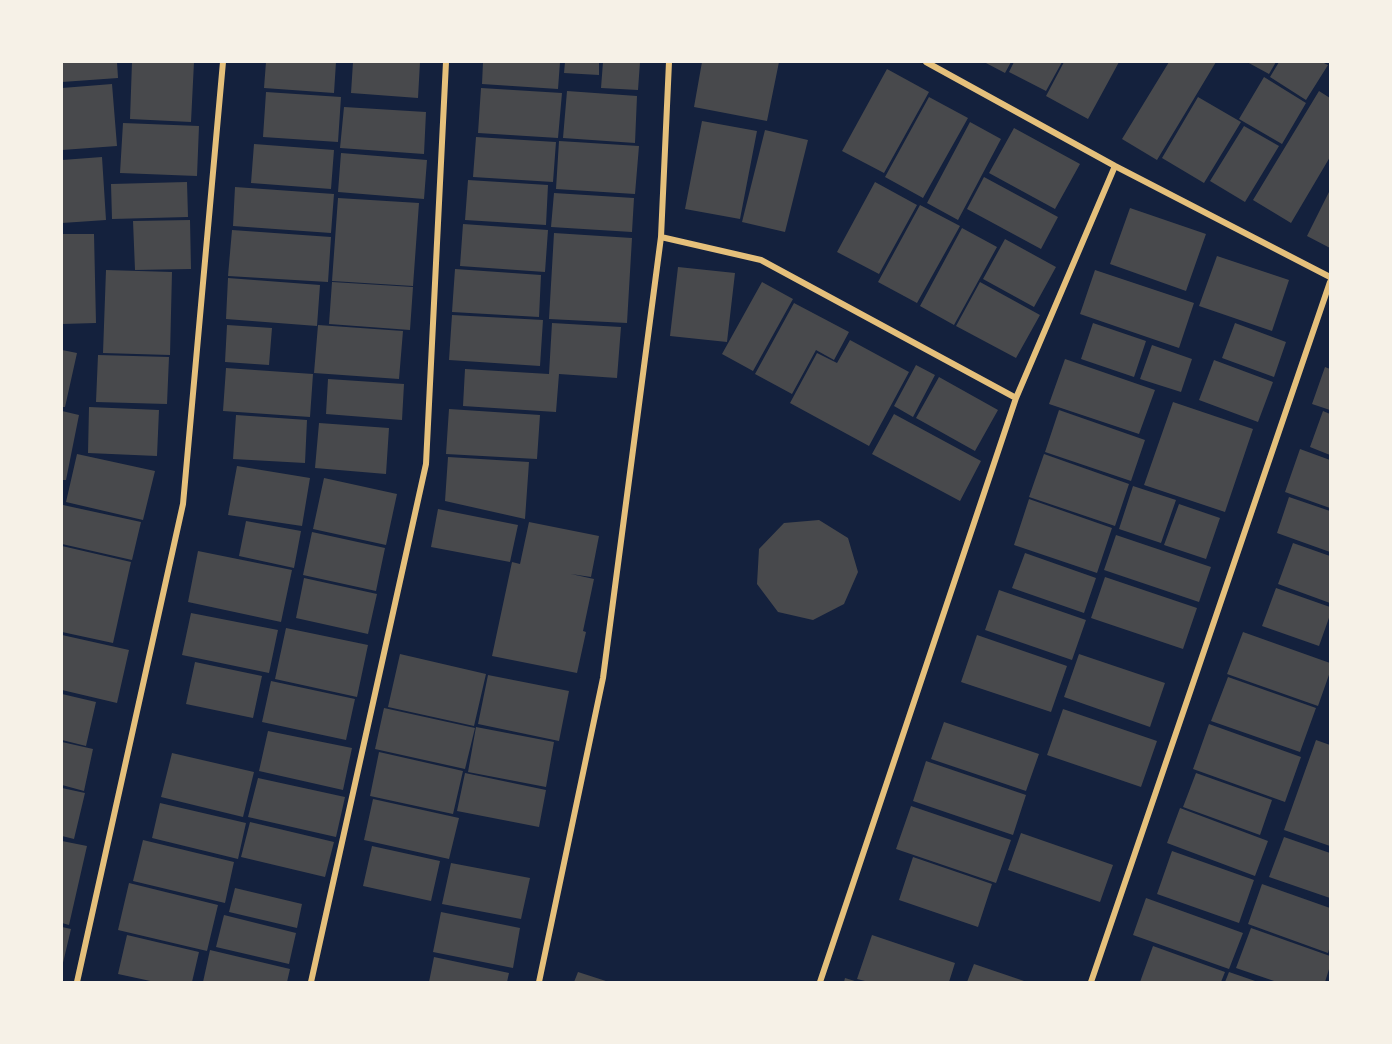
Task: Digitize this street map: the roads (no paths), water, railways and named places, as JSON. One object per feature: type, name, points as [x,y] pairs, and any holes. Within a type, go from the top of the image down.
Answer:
[{"type":"street","points":[[76,982],[183,504],[223,62]]},
{"type":"street","points":[[311,982],[426,464],[446,62]]},
{"type":"street","points":[[539,982],[603,678],[661,237],[669,62]]},
{"type":"street","points":[[926,62],[1114,166],[1330,279],[1091,982]]},
{"type":"street","points":[[820,982],[1016,398],[1114,166]]},
{"type":"street","points":[[661,237],[761,260],[1016,398]]}]
